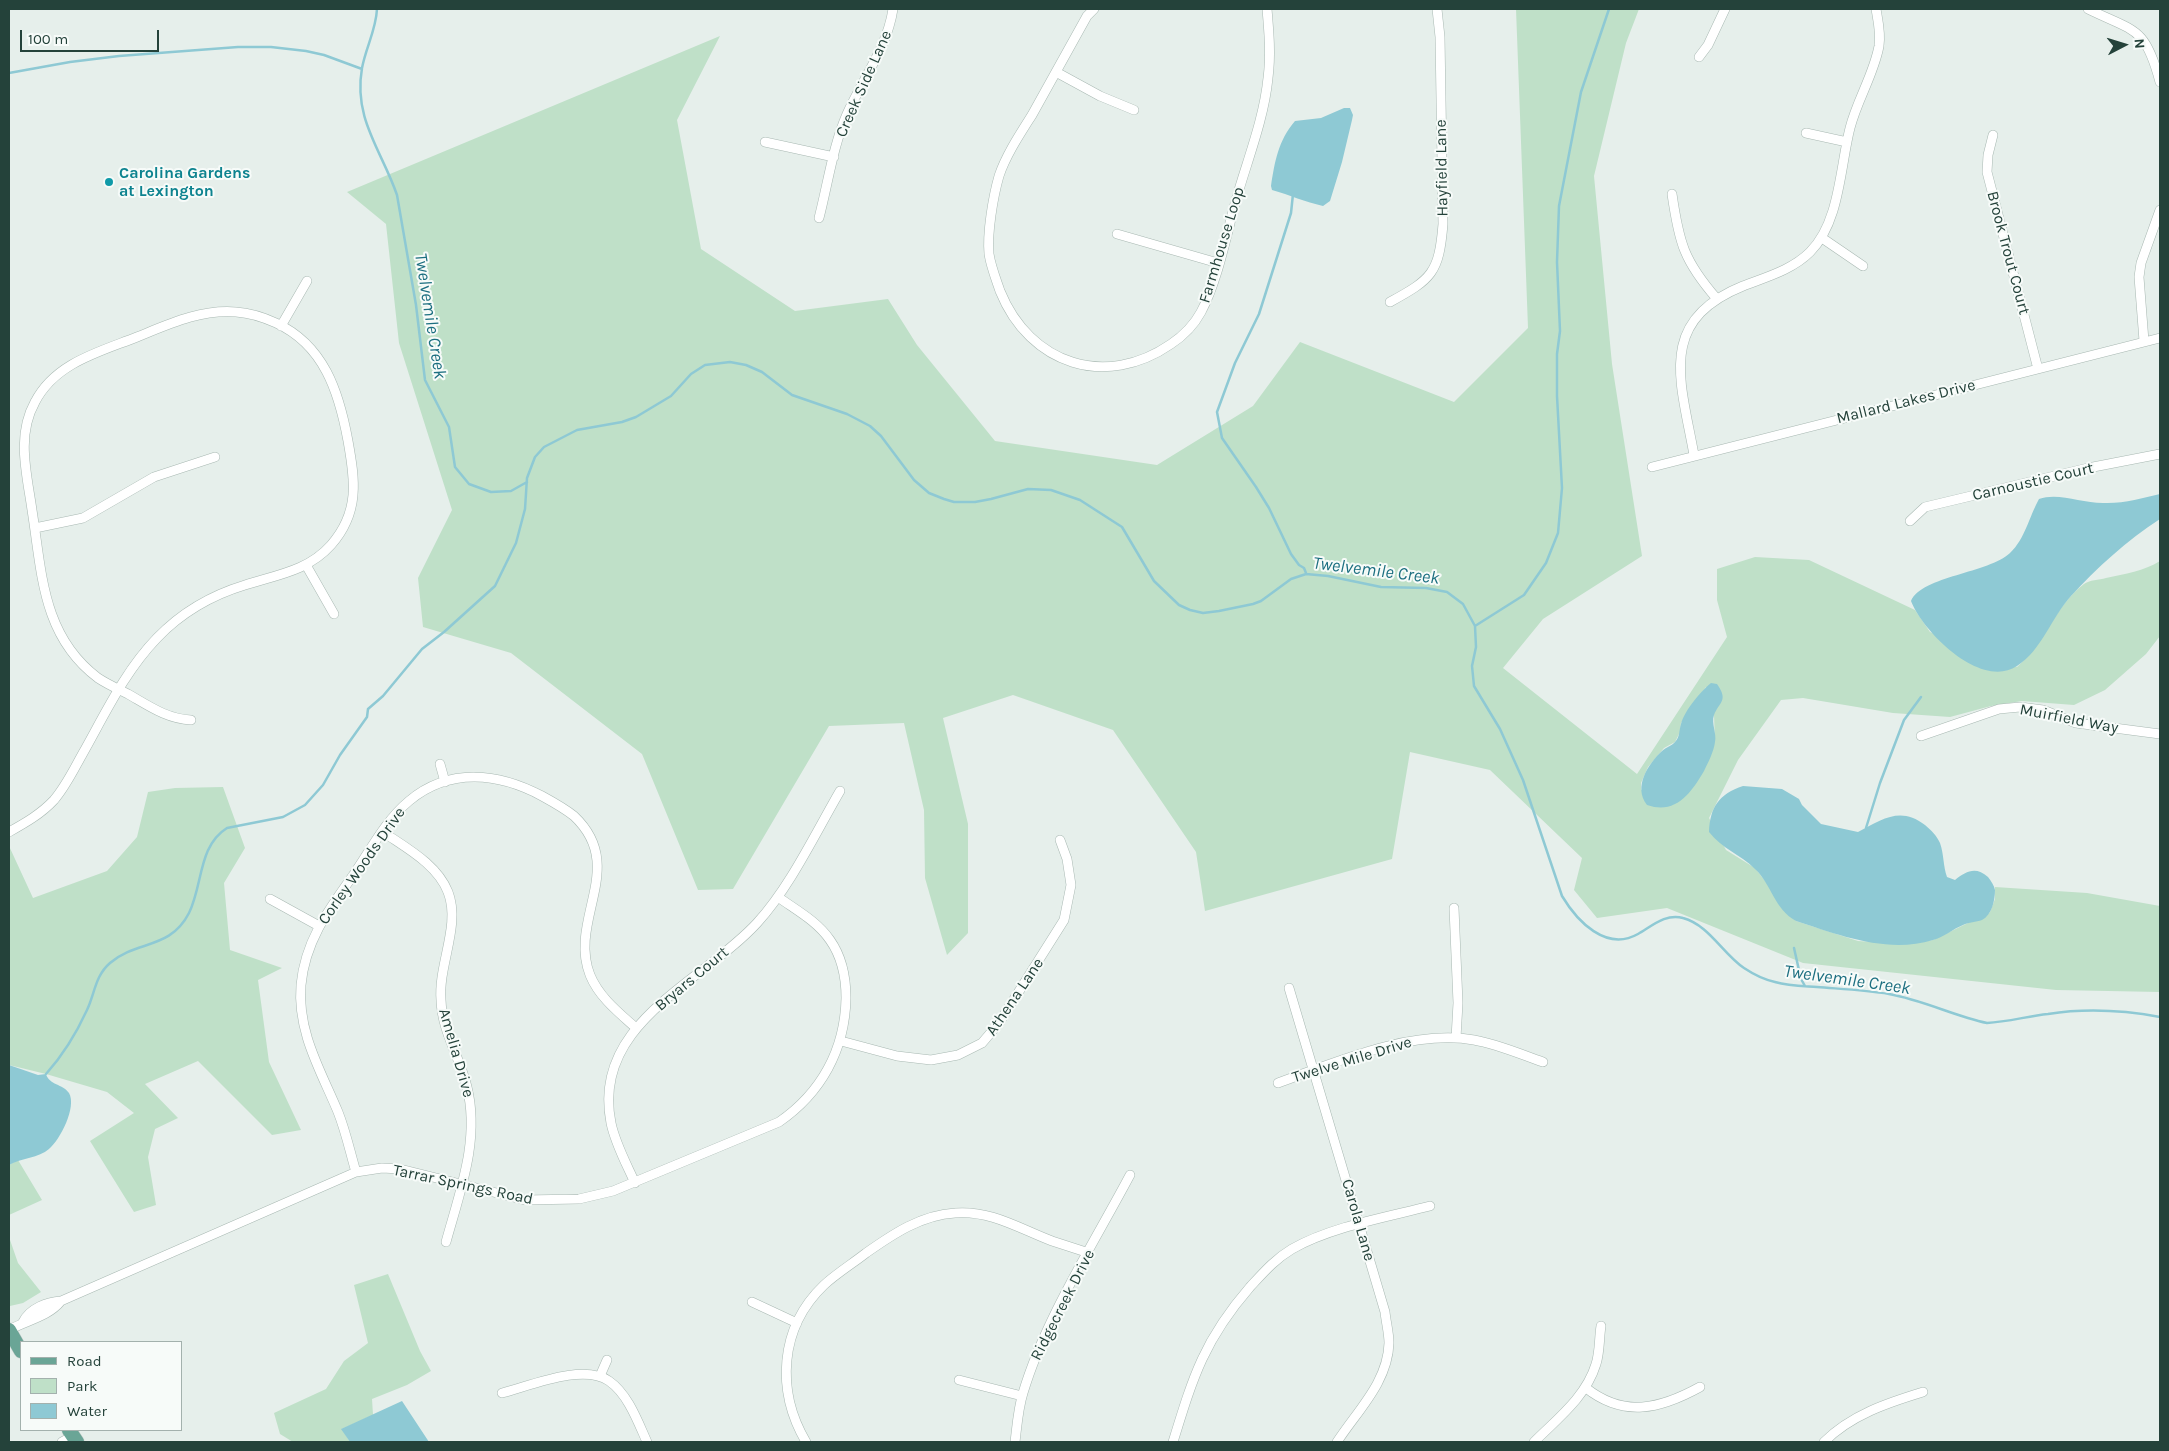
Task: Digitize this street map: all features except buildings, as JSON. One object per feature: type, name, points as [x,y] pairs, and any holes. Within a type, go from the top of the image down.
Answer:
[{"type":"main road","points":[[9,1330],[20,1349]]},
{"type":"street","name":"Creek Side Lane","points":[[819,218],[847,114],[879,55],[891,27],[894,9]]},
{"type":"street","name":"Farmhouse Loop","points":[[1094,9],[1087,16],[1012,149],[999,176],[989,254],[999,289],[1016,321],[1038,344],[1055,355],[1073,363],[1103,367],[1124,366],[1145,360],[1172,344],[1188,330],[1200,313],[1209,294],[1268,80],[1270,44],[1267,9]]},
{"type":"street","name":"Hayfield Lane","points":[[1390,302],[1417,287],[1437,265],[1441,250],[1443,224],[1440,37],[1437,9]]},
{"type":"street","points":[[1699,57],[1708,45],[1725,9]]},
{"type":"street","points":[[1694,455],[1679,372],[1680,353],[1685,335],[1696,318],[1717,299],[1796,264],[1822,238],[1831,216],[1850,127],[1878,53],[1880,34],[1876,9]]},
{"type":"street","points":[[2088,9],[2124,24],[2139,34],[2149,47],[2160,82]]},
{"type":"street","points":[[1056,72],[1100,96],[1134,110]]},
{"type":"street","points":[[1806,133],[1847,142]]},
{"type":"street","name":"Brook Trout Court","points":[[1993,135],[1988,155],[1987,172],[2038,370]]},
{"type":"street","points":[[764,142],[834,157]]},
{"type":"street","points":[[1672,194],[1677,232],[1683,250],[1697,275],[1717,299]]},
{"type":"street","points":[[2144,342],[2138,277],[2141,263],[2160,210]]},
{"type":"street","points":[[1117,234],[1218,263]]},
{"type":"street","points":[[1822,238],[1863,266]]},
{"type":"street","points":[[281,326],[307,281]]},
{"type":"street","points":[[9,832],[38,814],[55,799],[68,781],[119,689],[143,653],[158,636],[184,614],[224,592],[287,573],[306,565],[333,543],[345,523],[353,501],[355,478],[332,379],[313,350],[295,334],[265,318],[243,312],[219,311],[196,315],[89,356],[59,373],[44,388],[34,403],[25,429],[24,452],[47,601],[60,634],[80,662],[100,679],[119,689],[162,714],[172,718],[191,720]]},
{"type":"street","name":"Mallard Lakes Drive","points":[[1652,467],[2160,338]]},
{"type":"street","name":"Carnoustie Court","points":[[1910,521],[1925,507],[2088,468],[2160,454]]},
{"type":"street","points":[[35,528],[83,518],[154,476],[214,457]]},
{"type":"street","points":[[306,565],[334,614]]},
{"type":"street","name":"Muirfield Way","points":[[1921,736],[1999,709],[2020,707],[2042,710],[2076,723],[2160,734]]},
{"type":"street","points":[[440,764],[445,782]]},
{"type":"street","name":"Corley Woods Drive","points":[[356,1172],[344,1128],[313,1056],[303,1021],[301,1004],[304,968],[308,951],[318,926],[383,832],[409,801],[445,782],[471,777],[490,777],[507,780],[524,786],[559,806],[580,823],[593,846],[598,871],[596,889],[584,939],[587,965],[593,982],[603,997],[636,1028]]},
{"type":"street","name":"Bryars Court","points":[[635,1183],[617,1141],[609,1106],[609,1089],[615,1063],[622,1047],[636,1028],[678,989],[756,924],[778,897],[840,791]]},
{"type":"street","name":"Amelia Drive","points":[[383,832],[435,871],[446,886],[451,903],[452,921],[443,964],[440,1000],[445,1026],[462,1068],[470,1102],[472,1138],[462,1185],[446,1242]]},
{"type":"street","name":"Athena Lane","points":[[841,1041],[897,1056],[931,1060],[958,1055],[982,1043],[999,1023],[1064,920],[1071,893],[1071,876],[1060,840]]},
{"type":"street","name":"Tarrar Springs Road","points":[[9,1330],[23,1322],[29,1313],[50,1302],[62,1300],[356,1172],[382,1168],[400,1169],[525,1200],[561,1201],[596,1196],[635,1183],[779,1122],[794,1112],[814,1092],[825,1076],[841,1041],[846,1013],[846,986],[840,958],[831,941],[819,927],[778,897]]},
{"type":"street","points":[[270,898],[318,926]]},
{"type":"street","points":[[1454,908],[1458,1003],[1456,1038]]},
{"type":"street","name":"Carola Lane","points":[[1289,988],[1385,1312],[1389,1344],[1386,1362],[1373,1391],[1337,1442]]},
{"type":"street","name":"Twelve Mile Drive","points":[[1278,1083],[1398,1043],[1431,1038],[1456,1038],[1494,1045],[1543,1062]]},
{"type":"street","name":"Ridgecreek Drive","points":[[1015,1442],[1022,1396],[1042,1342],[1130,1175]]},
{"type":"street","points":[[1173,1442],[1190,1385],[1203,1354],[1233,1307],[1263,1272],[1292,1249],[1308,1241],[1359,1224],[1430,1206]]},
{"type":"street","points":[[806,1442],[794,1421],[786,1388],[788,1355],[797,1323],[818,1292],[837,1275],[906,1226],[946,1214],[963,1212],[997,1218],[1051,1241],[1089,1253]]},
{"type":"street","points":[[752,1302],[797,1323]]},
{"type":"street","points":[[1534,1442],[1576,1401],[1586,1388],[1597,1362],[1600,1326]]},
{"type":"street","points":[[600,1376],[607,1360]]},
{"type":"street","points":[[502,1393],[565,1376],[578,1374],[600,1376],[609,1381],[621,1393],[647,1442]]},
{"type":"street","points":[[959,1380],[1022,1396]]},
{"type":"street","points":[[1586,1388],[1596,1396],[1618,1405],[1646,1408],[1672,1401],[1700,1387]]},
{"type":"street","points":[[1824,1442],[1847,1424],[1869,1411],[1923,1392]]},
{"type":"green space","points":[[1516,9],[1639,9],[1626,43],[1594,176],[1612,364],[1642,556],[1543,619],[1503,668],[1637,774],[1727,637],[1717,600],[1717,569],[1755,557],[1809,560],[1915,610],[1930,632],[2017,667],[2035,647],[2065,603],[2084,584],[2141,570],[2160,561],[2160,636],[2146,654],[2105,690],[2074,705],[2022,701],[1991,706],[1950,717],[1893,713],[1803,698],[1781,700],[1738,760],[1709,818],[1726,850],[1755,868],[1796,921],[1858,941],[1904,944],[1933,940],[1970,922],[1982,919],[1990,912],[1995,899],[1995,887],[2087,893],[2160,906],[2160,992],[2056,990],[1803,963],[1667,908],[1597,918],[1574,890],[1582,858],[1490,770],[1410,752],[1392,859],[1205,911],[1196,852],[1113,730],[1013,695],[943,718],[968,824],[968,933],[947,955],[925,878],[924,810],[904,723],[829,726],[733,889],[698,890],[642,754],[511,653],[423,627],[418,578],[452,510],[399,343],[386,224],[347,192],[720,36],[677,120],[701,249],[795,311],[888,299],[917,345],[995,441],[1157,465],[1253,406],[1300,342],[1454,402],[1528,328]],"holes":[[[1706,687],[1714,715],[1715,742],[1641,790],[1641,783],[1648,767],[1664,748],[1675,742],[1680,732],[1681,723]]]},
{"type":"green space","points":[[223,787],[245,848],[224,883],[230,950],[282,968],[258,980],[269,1062],[301,1130],[272,1135],[198,1061],[145,1084],[178,1118],[155,1129],[148,1157],[156,1205],[134,1212],[90,1141],[134,1113],[107,1092],[9,1065],[9,846],[33,898],[107,871],[137,837],[148,792],[175,788]]},
{"type":"green space","points":[[18,1160],[42,1200],[9,1215],[9,1165]]},
{"type":"green space","points":[[9,1237],[18,1263],[41,1292],[23,1303],[10,1306]]},
{"type":"green space","points":[[388,1274],[420,1351],[431,1371],[407,1385],[372,1399],[373,1415],[342,1429],[350,1442],[293,1442],[280,1434],[274,1413],[326,1389],[344,1361],[368,1343],[354,1285]]},
{"type":"water","points":[[1344,108],[1350,108],[1353,115],[1342,162],[1330,201],[1323,206],[1272,190],[1271,186],[1278,152],[1285,136],[1295,121],[1321,118]]},
{"type":"water","points":[[2160,494],[2160,519],[2124,545],[2071,596],[2040,643],[2017,666],[2003,671],[1987,670],[1971,664],[1940,642],[1918,614],[1911,601],[1928,586],[2000,560],[2010,553],[2023,535],[2039,499],[2062,497],[2095,503],[2118,503]]},
{"type":"water","points":[[1711,683],[1717,684],[1723,698],[1714,715],[1714,746],[1704,771],[1694,787],[1682,800],[1666,807],[1647,805],[1641,791],[1647,769],[1665,748],[1677,740],[1681,724],[1689,707]]},
{"type":"water","points":[[1743,786],[1782,789],[1799,799],[1802,805],[1821,824],[1858,832],[1891,816],[1900,815],[1916,819],[1925,825],[1939,840],[1947,877],[1955,880],[1967,872],[1975,871],[1988,877],[1995,890],[1991,911],[1982,920],[1965,924],[1937,939],[1916,944],[1898,945],[1881,944],[1846,937],[1796,921],[1783,910],[1761,875],[1709,832],[1711,815],[1717,803],[1728,793]]},
{"type":"water","points":[[9,1065],[38,1075],[46,1074],[50,1080],[69,1093],[71,1106],[62,1131],[49,1149],[9,1165]]},
{"type":"water","points":[[402,1401],[429,1442],[350,1442],[341,1429]]},
{"type":"waterway","name":"Twelvemile Creek","points":[[377,9],[375,24],[362,68],[360,86],[362,103],[370,134],[397,195],[416,305],[425,380],[449,427],[455,467],[469,484],[491,492],[511,491],[527,482]]},
{"type":"waterway","points":[[1475,626],[1524,595],[1546,563],[1558,533],[1562,488],[1557,396],[1557,354],[1560,331],[1557,262],[1559,206],[1581,92],[1609,9]]},
{"type":"waterway","points":[[9,73],[70,62],[119,56],[238,47],[271,47],[306,51],[324,55],[362,69]]},
{"type":"waterway","points":[[1293,194],[1291,213],[1259,314],[1235,363],[1217,412],[1222,438],[1256,487],[1269,508],[1291,554],[1299,565],[1304,568],[1306,573]]},
{"type":"waterway","name":"Twelvemile Creek","points":[[46,1074],[74,1036],[87,1010],[98,979],[105,968],[120,956],[163,939],[181,925],[189,913],[193,902],[206,855],[218,836],[227,828],[283,817],[305,805],[323,785],[340,755],[367,717],[368,709],[383,696],[422,649],[444,632],[495,586],[516,543],[525,509],[527,478],[535,457],[544,447],[577,430],[622,422],[636,417],[671,396],[691,374],[705,365],[730,362],[746,365],[762,372],[792,395],[847,414],[870,426],[881,436],[914,480],[929,493],[944,499],[954,502],[975,502],[1028,489],[1051,490],[1080,500],[1122,527],[1154,581],[1179,605],[1190,610],[1203,613],[1253,604],[1261,601],[1291,579],[1306,574],[1328,576],[1381,587],[1426,588],[1447,592],[1463,604],[1475,626],[1476,647],[1472,666],[1474,686],[1500,729],[1523,780],[1562,896],[1584,924],[1604,936],[1626,939],[1665,919],[1671,917],[1683,918],[1701,927],[1744,968],[1768,980],[1791,985],[1889,994],[1987,1023],[2062,1012],[2091,1010],[2118,1011],[2160,1017]]},
{"type":"waterway","points":[[1866,828],[1880,783],[1904,720],[1921,697]]},
{"type":"waterway","points":[[1794,948],[1801,979],[1805,986]]},
{"type":"place","name":"Carolina Gardens at Lexington","points":[[109,182]]}]
